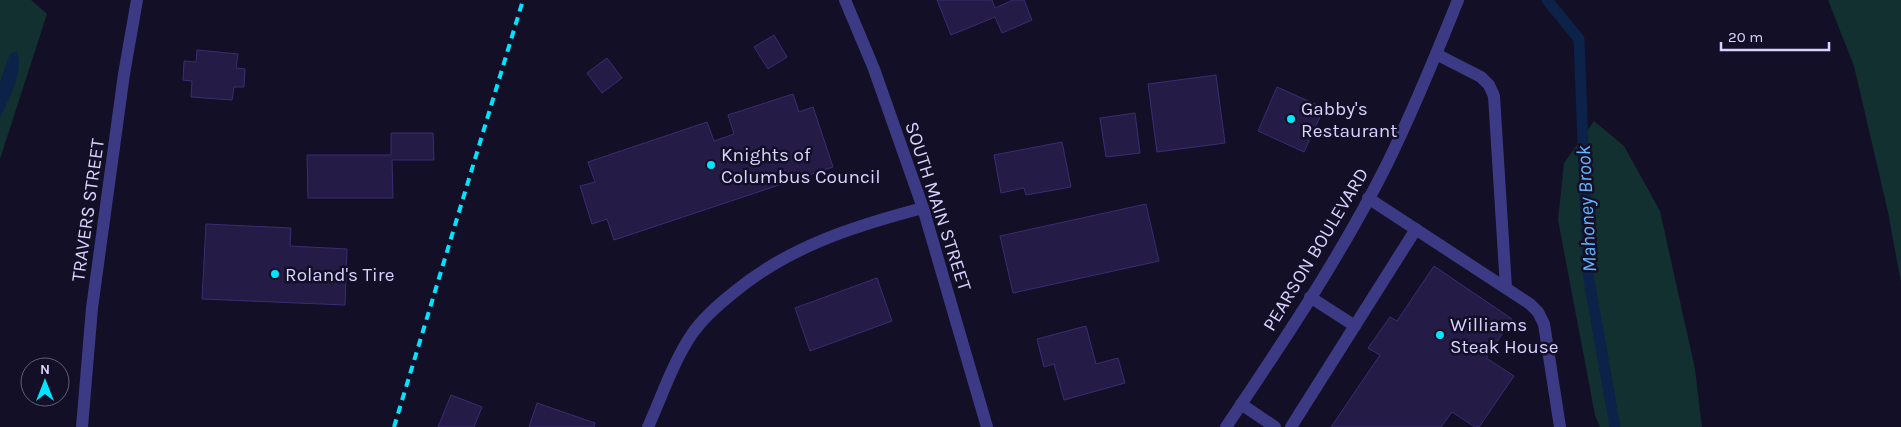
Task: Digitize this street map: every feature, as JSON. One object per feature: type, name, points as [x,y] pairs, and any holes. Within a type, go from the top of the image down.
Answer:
[{"type":"street","name":"TRAVERS STREET","points":[[82,427],[94,298],[124,74],[137,0]]},
{"type":"street","name":"SOUTH MAIN STREET","points":[[845,0],[874,69],[923,208],[987,427]]},
{"type":"street","name":"PEARSON BOULEVARD","points":[[1226,427],[1310,298],[1387,164],[1458,0]]},
{"type":"street","points":[[1436,54],[1481,77],[1489,85],[1494,96],[1506,288]]},
{"type":"street","points":[[1368,198],[1530,304],[1538,312],[1544,324],[1560,427]]},
{"type":"street","points":[[648,427],[678,358],[693,333],[708,316],[743,284],[773,264],[815,242],[864,223],[923,208]]},
{"type":"street","points":[[1291,427],[1416,229]]},
{"type":"street","points":[[1310,298],[1355,326]]},
{"type":"street","points":[[1241,404],[1275,427]]},
{"type":"green space","points":[[0,0],[31,0],[47,14],[0,159]]},
{"type":"green space","points":[[1828,0],[1901,0],[1901,283],[1888,212],[1854,66]]},
{"type":"green space","points":[[1594,121],[1624,146],[1660,211],[1695,369],[1702,427],[1600,427],[1595,415],[1558,220],[1564,163]]},
{"type":"water","points":[[17,51],[19,68],[17,77],[0,118],[0,82],[10,54]]},
{"type":"building","points":[[937,0],[992,0],[995,8],[1013,0],[1024,0],[1032,20],[1002,33],[995,17],[951,35]]},
{"type":"building","points":[[774,35],[787,57],[768,69],[754,47]]},
{"type":"building","points":[[197,50],[238,54],[236,68],[245,69],[244,87],[234,87],[232,100],[191,97],[192,81],[183,80],[184,61],[196,62]]},
{"type":"building","points":[[607,58],[622,78],[602,93],[587,73]]},
{"type":"building","points":[[1216,75],[1225,143],[1157,152],[1148,84]]},
{"type":"building","name":"Gabby's Restaurant","points":[[1277,87],[1324,108],[1304,152],[1258,131]]},
{"type":"building","name":"Knights of Columbus Council","points":[[793,94],[799,112],[813,107],[833,167],[614,240],[607,219],[592,224],[580,186],[595,182],[588,162],[707,122],[714,141],[734,134],[728,115]]},
{"type":"building","points":[[1135,113],[1140,153],[1106,157],[1100,118]]},
{"type":"building","points":[[391,133],[433,133],[434,160],[392,160],[393,198],[308,198],[307,155],[391,155]]},
{"type":"building","points":[[1062,142],[1071,187],[1026,195],[1024,188],[1001,193],[994,155]]},
{"type":"building","points":[[1146,204],[1159,261],[1013,293],[1000,236]]},
{"type":"building","name":"Roland's Tire","points":[[206,224],[291,228],[290,246],[347,249],[345,305],[202,299]]},
{"type":"building","name":"Williams Steak House","points":[[1434,266],[1512,319],[1486,358],[1514,376],[1479,427],[1475,427],[1452,412],[1441,427],[1331,427],[1380,355],[1368,348],[1390,317],[1397,321]]},
{"type":"building","points":[[877,278],[892,321],[810,351],[795,308]]},
{"type":"building","points":[[1086,326],[1096,364],[1118,358],[1125,383],[1064,400],[1054,364],[1044,367],[1037,339]]},
{"type":"building","points":[[451,395],[482,407],[474,427],[438,427]]},
{"type":"building","points":[[537,403],[595,423],[594,427],[529,427]]},
{"type":"waterway","name":"Mahoney Brook","points":[[1547,0],[1579,39],[1588,274],[1615,427]]},
{"type":"railway","points":[[394,427],[523,0]]},
{"type":"place","name":"Gabby's Restaurant","points":[[1291,119]]},
{"type":"place","name":"Knights of Columbus Council","points":[[711,165]]},
{"type":"place","name":"Roland's Tire","points":[[275,274]]},
{"type":"place","name":"Williams Steak House","points":[[1440,335]]}]
